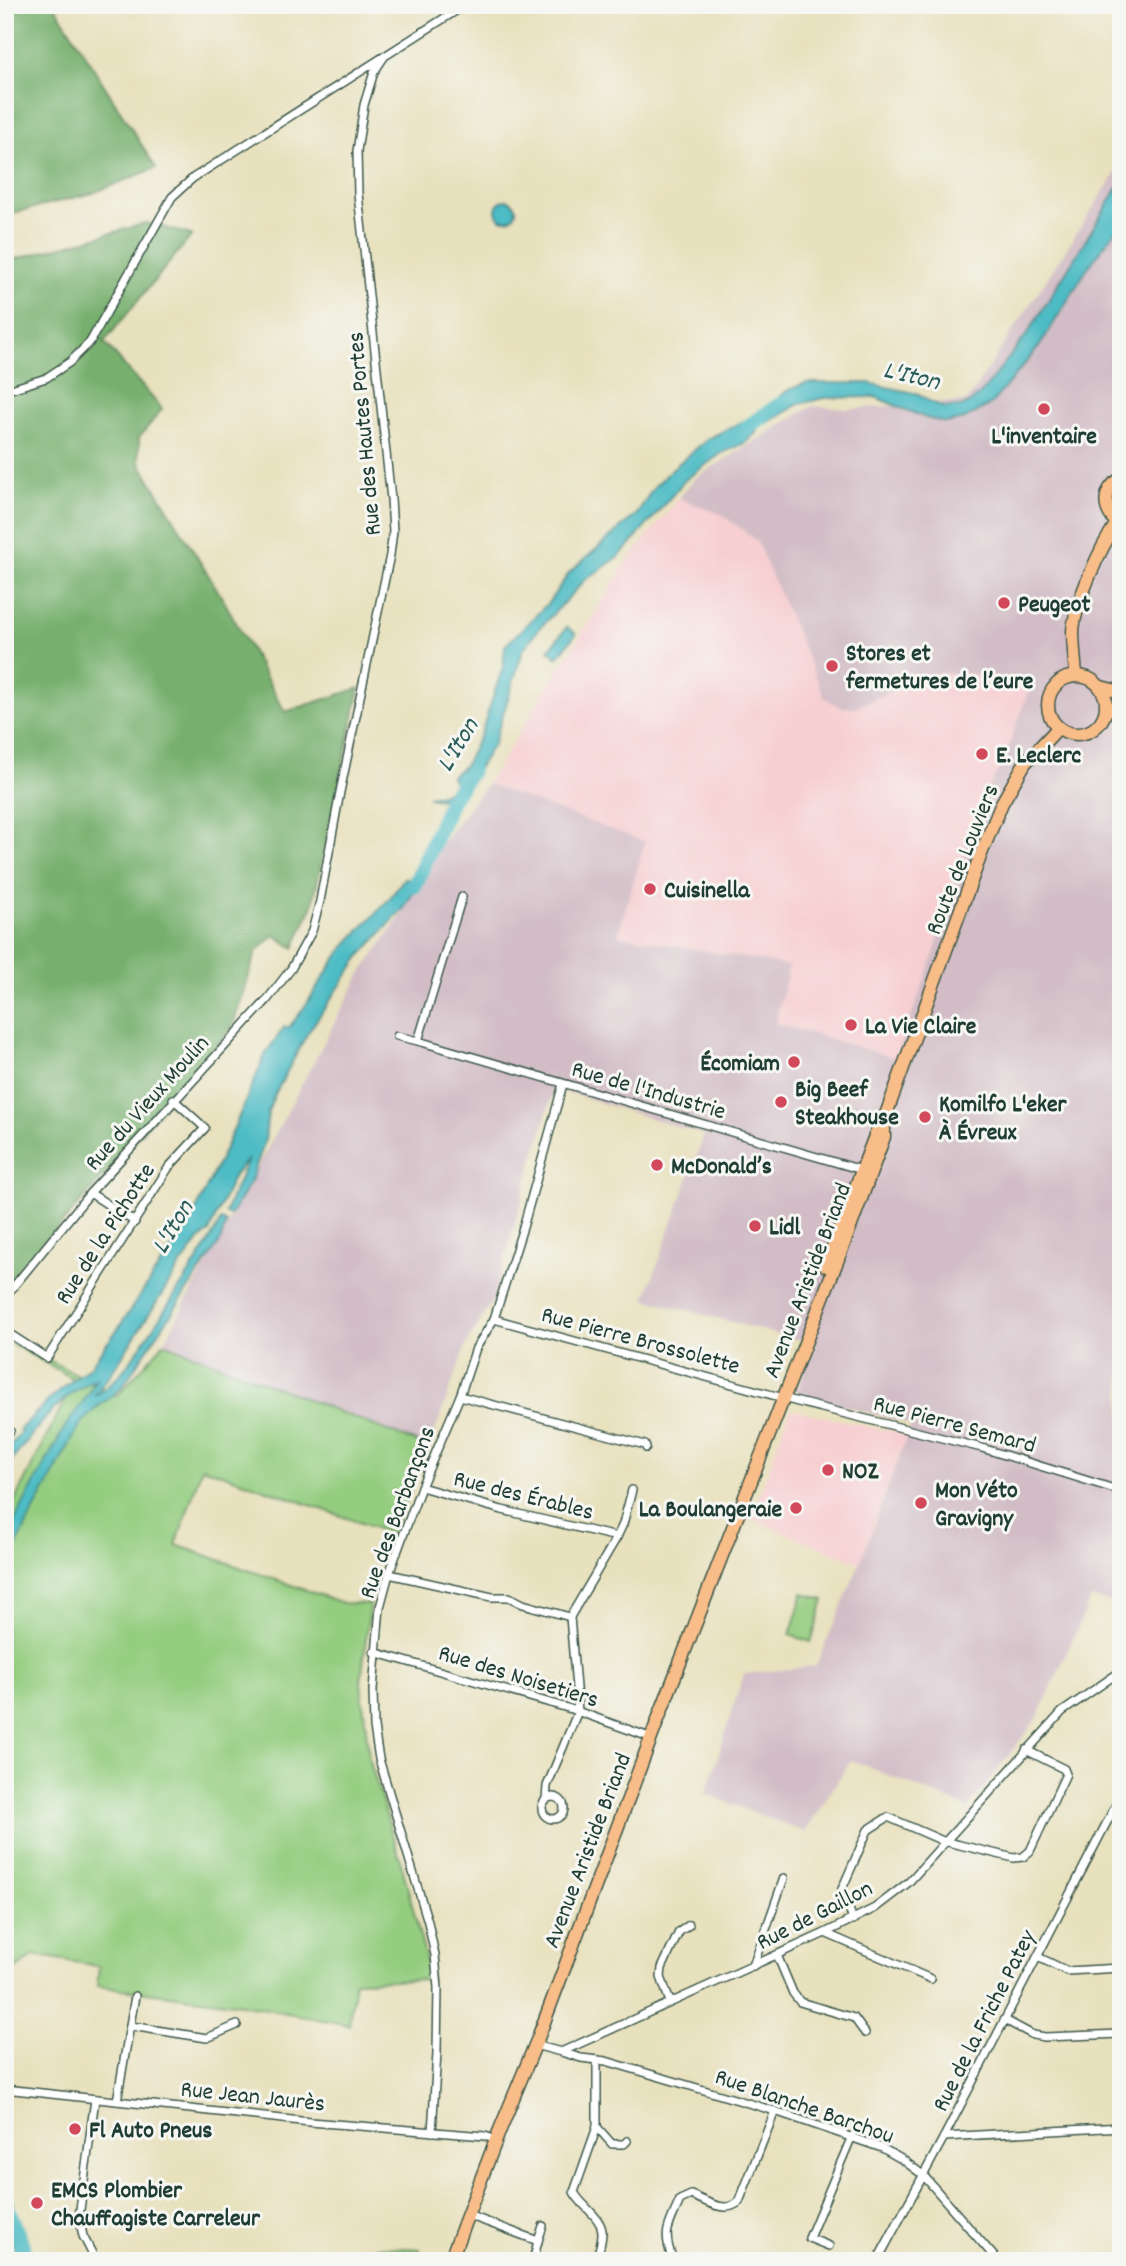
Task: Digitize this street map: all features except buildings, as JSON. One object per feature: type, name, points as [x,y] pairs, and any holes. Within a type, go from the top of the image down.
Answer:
[{"type":"main road","points":[[1076,676],[1073,630],[1104,543],[1119,524],[1111,517],[1105,502],[1110,487],[1121,479]]},
{"type":"main road","points":[[1101,687],[1106,700],[1106,711],[1098,725],[1082,734],[1066,732],[1058,727],[1049,713],[1050,694],[1060,681],[1076,676],[1090,678],[1101,687],[1121,692]]},
{"type":"main road","points":[[1106,711],[1121,705]]},
{"type":"main road","name":"Route de Louviers","points":[[937,978],[1002,803],[1025,763],[1058,727]]},
{"type":"main road","name":"Avenue Aristide Briand","points":[[450,2261],[761,1453],[865,1171],[876,1133],[884,1120],[937,978]]},
{"type":"street","points":[[5,391],[46,378],[70,362],[90,342],[172,197],[194,178],[465,5]]},
{"type":"street","name":"Rue des Hautes Portes","points":[[312,931],[383,596],[393,531],[372,305],[358,194],[357,151],[367,94],[374,72],[384,57]]},
{"type":"street","points":[[418,1041],[462,897]]},
{"type":"street","name":"Rue du Vieux Moulin","points":[[5,1297],[90,1193],[267,1000],[291,969],[312,931]]},
{"type":"street","name":"Rue de l'Industrie","points":[[397,1036],[865,1171]]},
{"type":"street","name":"Rue des Barbançons","points":[[432,2132],[437,2040],[435,1955],[379,1759],[374,1727],[374,1652],[380,1607],[389,1574],[421,1487],[460,1396],[476,1348],[494,1319],[563,1084]]},
{"type":"street","name":"Rue de la Pichotte","points":[[5,1331],[47,1358],[169,1167],[205,1128],[173,1100]]},
{"type":"street","points":[[90,1193],[135,1222]]},
{"type":"street","name":"Rue Pierre Brossolette","points":[[494,1319],[781,1397]]},
{"type":"street","points":[[460,1396],[645,1445],[646,1448]]},
{"type":"street","name":"Rue Pierre Semard","points":[[781,1397],[982,1448],[1121,1491]]},
{"type":"street","name":"Rue des Érables","points":[[421,1487],[502,1510],[617,1537]]},
{"type":"street","points":[[546,1800],[548,1786],[578,1711],[570,1617],[617,1537],[632,1490]]},
{"type":"street","points":[[389,1574],[492,1597],[509,1597],[523,1604],[570,1617]]},
{"type":"street","name":"Rue des Noisetiers","points":[[374,1652],[578,1711],[652,1738]]},
{"type":"street","name":"Rue de Gaillon","points":[[561,2052],[875,1908],[909,1882],[1062,1712],[1121,1671]]},
{"type":"street","points":[[853,1920],[842,1889],[868,1830],[888,1817],[943,1842],[1014,1858],[1023,1857],[1030,1851],[1066,1774],[1065,1769],[1026,1750]]},
{"type":"street","name":"Rue de la Friche Patey","points":[[877,2261],[1121,1796]]},
{"type":"street","points":[[753,1966],[784,1878]]},
{"type":"street","points":[[670,2002],[661,1977],[662,1968],[679,1932],[689,1925]]},
{"type":"street","points":[[825,1933],[931,1979]]},
{"type":"street","points":[[777,1955],[793,1993],[800,2002],[854,2018],[865,2033]]},
{"type":"street","points":[[1038,1956],[1067,1971],[1121,1968]]},
{"type":"street","points":[[117,2101],[135,1996]]},
{"type":"street","points":[[1005,2020],[1033,2035],[1045,2037],[1121,2034]]},
{"type":"street","points":[[131,2026],[207,2038],[237,2025]]},
{"type":"street","points":[[535,2045],[561,2052]]},
{"type":"street","name":"Rue Blanche Barchou","points":[[561,2052],[606,2061],[775,2110],[882,2148],[923,2175],[998,2261]]},
{"type":"street","points":[[597,2060],[597,2127],[574,2192],[601,2225],[597,2261]]},
{"type":"street","name":"Rue Jean Jaurès","points":[[5,2089],[310,2122],[485,2136],[496,2140]]},
{"type":"street","points":[[95,2099],[79,2217],[83,2236],[96,2261]]},
{"type":"street","points":[[673,2261],[666,2241],[666,2232],[680,2200],[691,2195],[725,2208],[733,2207],[739,2202],[775,2110]]},
{"type":"street","points":[[597,2127],[612,2144],[624,2144],[627,2141]]},
{"type":"street","points":[[944,2137],[1121,2127]]},
{"type":"street","points":[[829,2246],[810,2238],[852,2136]]},
{"type":"street","points":[[468,2215],[538,2241]]},
{"type":"street","points":[[533,2261],[543,2226]]},
{"type":"shaded area","points":[[1121,165],[1121,1605],[1091,1598],[1038,1717],[968,1808],[851,1760],[805,1832],[706,1794],[744,1674],[816,1666],[860,1563],[911,1425],[796,1392],[816,1343],[645,1299],[704,1135],[554,1088],[493,1300],[467,1343],[429,1447],[164,1343],[360,975],[398,920],[438,848],[487,784],[645,842],[618,935],[789,966],[775,1023],[896,1058],[933,957],[978,807],[1002,764],[1032,682],[938,673],[855,708],[841,707],[825,698],[756,540],[721,514],[679,498],[695,478],[812,406],[847,409],[967,401]]},
{"type":"shaded area","points":[[679,498],[721,514],[756,540],[825,697],[909,683],[938,673],[1032,682],[1002,764],[978,807],[933,957],[896,1058],[775,1023],[788,966],[618,935],[487,784],[628,560]]},
{"type":"shaded area","points":[[790,1409],[907,1435],[860,1563],[751,1519]]},
{"type":"green space","points":[[5,5],[54,5],[156,168],[93,193],[5,215]]},
{"type":"green space","points":[[147,223],[192,235],[104,342],[162,409],[139,438],[139,462],[223,599],[285,712],[360,688],[312,907],[294,948],[274,935],[256,952],[232,1028],[5,1289],[5,262]]},
{"type":"green space","points":[[5,1333],[41,1356],[117,1396],[164,1343],[429,1447],[392,1534],[202,1467],[176,1545],[343,1603],[370,1604],[361,1682],[369,1758],[402,1866],[431,1979],[355,1981],[349,2025],[241,2004],[97,1986],[99,1966],[34,1955],[5,1977],[5,1520],[75,1380],[5,1340]]},
{"type":"green space","points":[[803,1593],[824,1600],[811,1642],[790,1635]]},
{"type":"green space","points":[[375,2247],[420,2249],[417,2261],[373,2261]]},
{"type":"water","points":[[1121,183],[1121,223],[1087,269],[1039,347],[991,404],[965,419],[946,423],[926,418],[875,397],[824,398],[799,404],[767,423],[761,413],[788,390],[806,383],[868,383],[919,394],[943,407],[961,407],[971,402],[983,391],[1028,333]]},
{"type":"water","points":[[502,200],[510,200],[516,210],[510,220],[502,220],[496,214],[496,206]]},
{"type":"water","points":[[748,419],[757,432],[745,443],[722,453],[685,480],[630,545],[617,558],[585,580],[538,630],[523,650],[494,743],[464,791],[456,789],[457,801],[428,797],[442,794],[455,785],[451,776],[465,765],[481,733],[503,667],[505,646],[548,603],[570,572],[637,514],[653,488],[673,468],[709,438]]},
{"type":"water","points":[[567,627],[576,634],[557,658],[549,650]]},
{"type":"water","points":[[421,865],[428,868],[404,908],[361,955],[307,1034],[274,1096],[268,1112],[265,1140],[251,1181],[230,1216],[225,1213],[248,1159],[234,1175],[209,1232],[200,1239],[178,1269],[94,1396],[113,1381],[129,1363],[191,1272],[221,1220],[226,1223],[220,1242],[121,1388],[80,1425],[5,1570],[5,1543],[19,1512],[65,1427],[96,1379],[82,1386],[57,1407],[34,1431],[5,1470],[5,1452],[21,1432],[19,1430],[51,1398],[90,1366],[117,1330],[194,1214],[266,1053],[285,1026],[288,1028],[296,1018],[347,944],[404,878],[413,881]]},
{"type":"water","points":[[5,2204],[30,2261],[19,2261],[5,2223]]},
{"type":"waterway","name":"L'Iton","points":[[736,435],[781,404]]},
{"type":"waterway","name":"L'Iton","points":[[415,885],[452,798],[471,771]]},
{"type":"waterway","name":"L'Iton","points":[[5,2202],[28,2261]]},
{"type":"place","name":"L'inventaire","points":[[1044,409]]},
{"type":"place","name":"Peugeot","points":[[1004,603]]},
{"type":"place","name":"Stores et fermetures de l’eure","points":[[832,666]]},
{"type":"place","name":"E. Leclerc","points":[[982,754]]},
{"type":"place","name":"Cuisinella","points":[[650,889]]},
{"type":"place","name":"La Vie Claire","points":[[851,1025]]},
{"type":"place","name":"Écomiam","points":[[794,1062]]},
{"type":"place","name":"Big Beef Steakhouse","points":[[781,1102]]},
{"type":"place","name":"Komilfo L'eker À Évreux","points":[[925,1117]]},
{"type":"place","name":"McDonald’s","points":[[657,1165]]},
{"type":"place","name":"Lidl","points":[[755,1226]]},
{"type":"place","name":"NOZ","points":[[828,1470]]},
{"type":"place","name":"Mon Véto Gravigny","points":[[921,1503]]},
{"type":"place","name":"La Boulangeraie","points":[[796,1508]]},
{"type":"place","name":"Fl Auto Pneus","points":[[75,2129]]},
{"type":"place","name":"EMCS Plombier Chauffagiste Carreleur","points":[[37,2203]]}]
